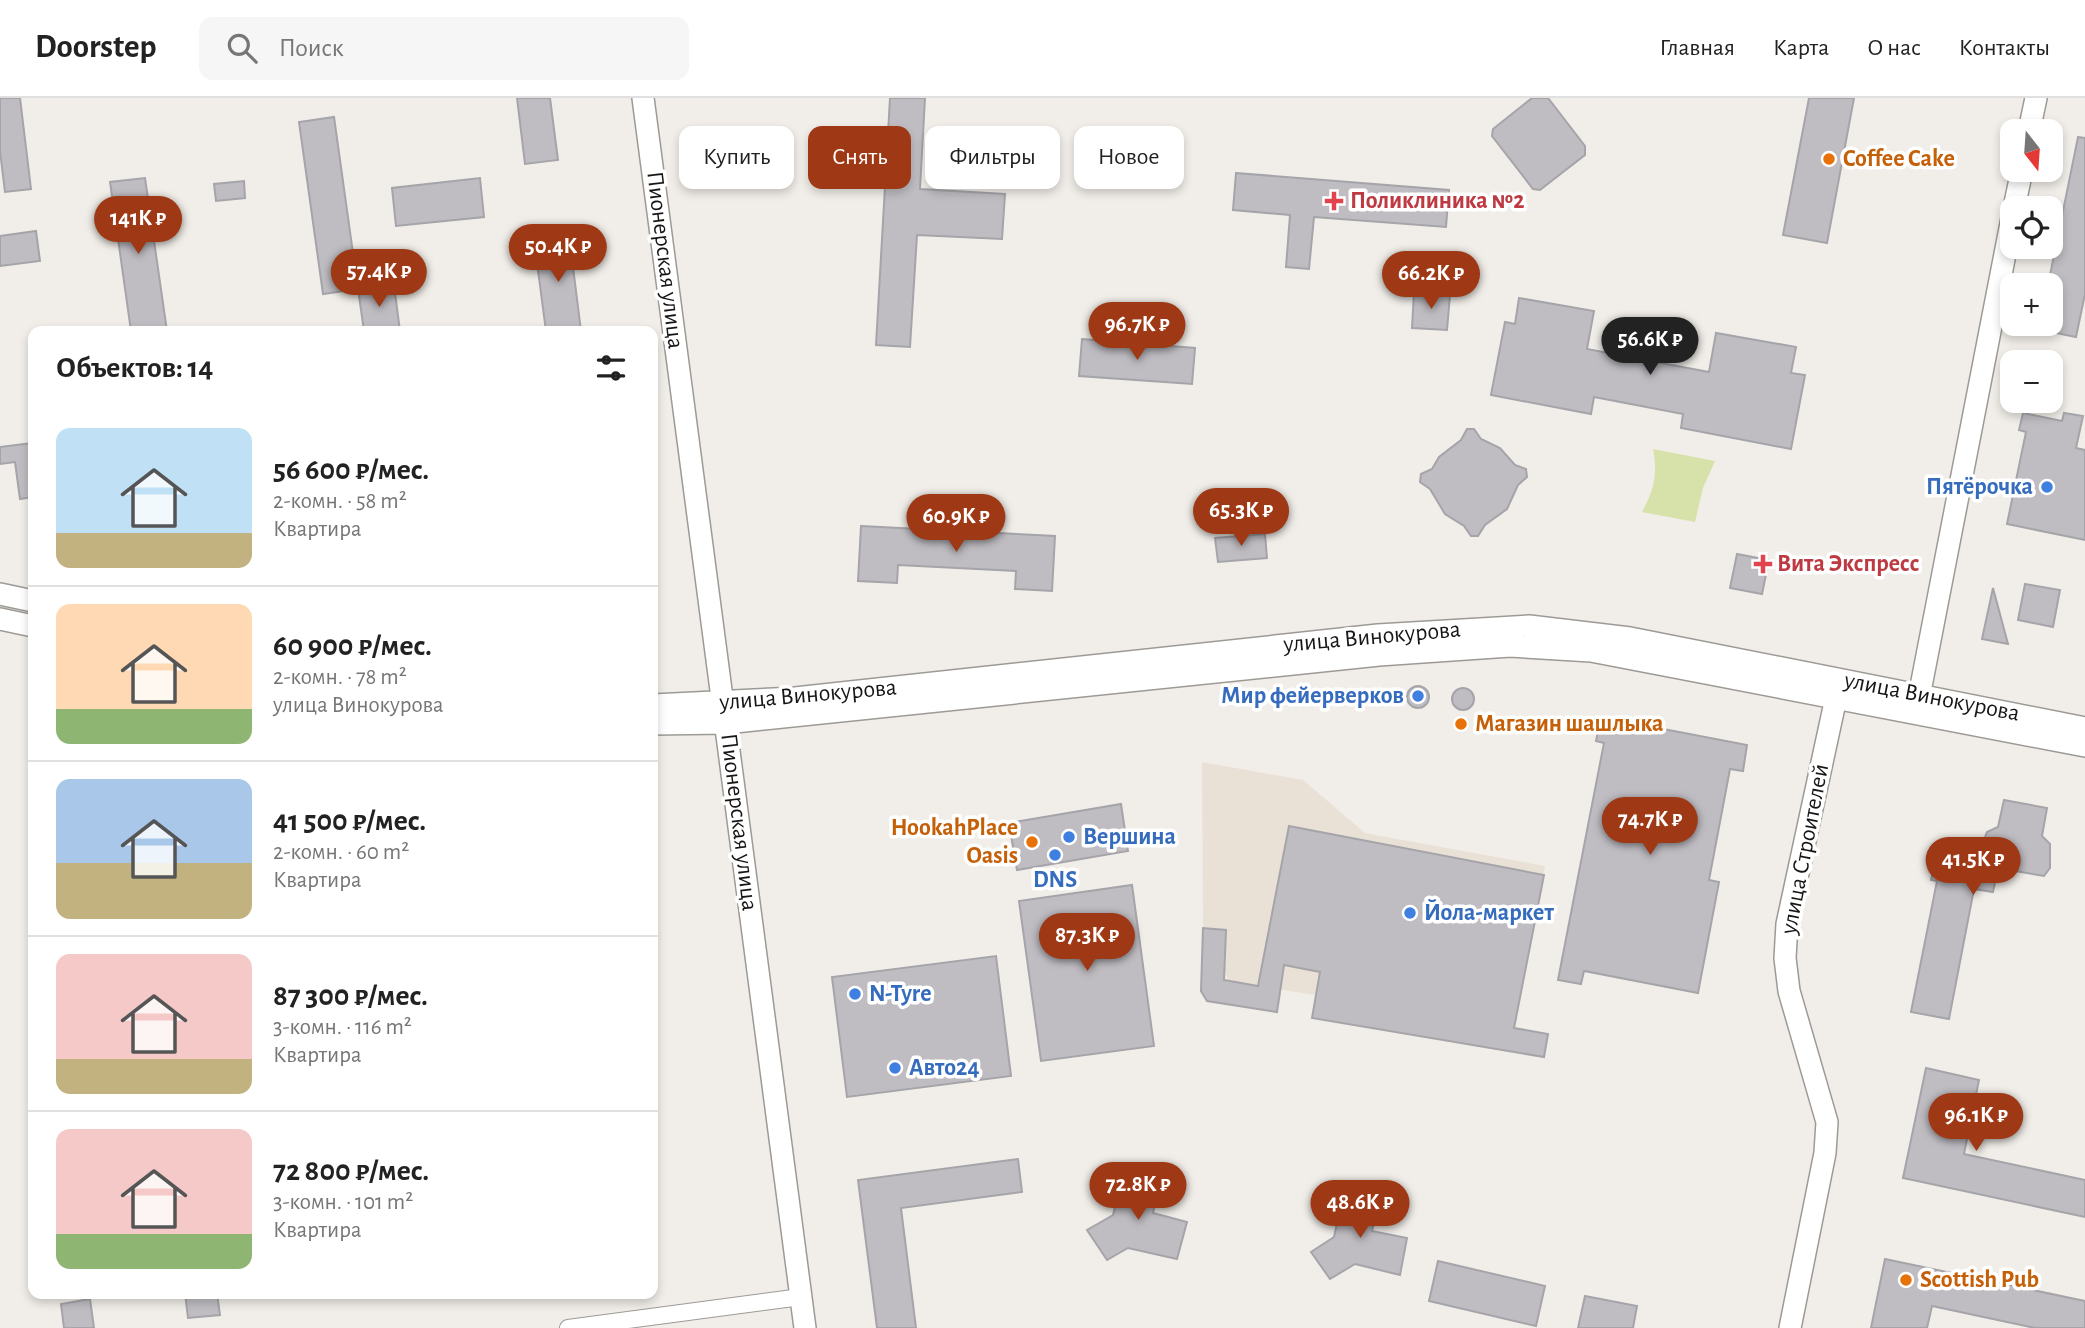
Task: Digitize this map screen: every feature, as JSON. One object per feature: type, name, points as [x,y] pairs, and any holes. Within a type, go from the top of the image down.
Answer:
[{"type":"main road","name":"Пионерская улица","points":[[643,98],[805,1328]]},
{"type":"main road","points":[[2032,119],[2036,98]]},
{"type":"main road","points":[[1918,704],[2004,259]]},
{"type":"main road","points":[[0,594],[28,600]]},
{"type":"main road","points":[[0,619],[28,625]]},
{"type":"main road","name":"улица Винокурова","points":[[658,723],[724,713],[1181,666],[1466,648],[1559,648],[1838,688],[1918,704],[2085,746]]},
{"type":"main road","name":"улица Строителей","points":[[1790,1328],[1825,1153],[1827,1122],[1789,991],[1785,958],[1787,924],[1838,688]]},
{"type":"main road","name":"улица Винокурова","points":[[1918,704],[2085,728]]},
{"type":"main road","name":"улица Винокурова","points":[[658,706],[724,713]]},
{"type":"street","points":[[568,1328],[801,1297]]},
{"type":"shaded area","points":[[1202,762],[1303,780],[1365,833],[1545,866],[1515,1028],[1229,981],[1203,928]]},
{"type":"green space","points":[[1653,449],[1715,461],[1703,488],[1695,522],[1642,512],[1654,482]]},
{"type":"building","points":[[0,98],[20,98],[31,189],[5,192],[0,151]]},
{"type":"building","points":[[517,98],[550,98],[558,160],[525,164]]},
{"type":"building","points":[[890,98],[925,98],[920,189],[1005,194],[1002,239],[917,235],[910,347],[876,345],[885,189],[911,189],[911,126],[888,126]]},
{"type":"building","points":[[1532,98],[1548,98],[1585,146],[1585,155],[1540,190],[1533,189],[1492,136],[1493,129]]},
{"type":"building","points":[[1809,98],[1854,98],[1827,243],[1783,235]]},
{"type":"building","points":[[334,117],[358,289],[323,294],[299,122]]},
{"type":"building","points":[[2078,137],[2085,138],[2085,294],[2076,337],[2063,334],[2063,273],[2050,273],[2053,259],[2063,259],[2063,211]]},
{"type":"building","points":[[1236,173],[1449,190],[1446,227],[1314,217],[1309,269],[1286,267],[1290,215],[1233,210]]},
{"type":"building","points":[[145,178],[166,326],[130,326],[110,182]]},
{"type":"building","points":[[480,178],[484,217],[396,226],[392,188]]},
{"type":"building","points":[[244,181],[245,198],[216,201],[214,184]]},
{"type":"building","points":[[36,231],[40,261],[0,266],[0,236]]},
{"type":"building","points":[[569,235],[580,326],[545,326],[534,240]]},
{"type":"building","points":[[394,285],[399,326],[363,326],[358,289]]},
{"type":"building","points":[[1414,292],[1450,295],[1447,330],[1412,328]]},
{"type":"building","points":[[1519,298],[1594,311],[1587,349],[1709,372],[1716,333],[1796,347],[1791,373],[1805,375],[1791,449],[1681,428],[1683,414],[1594,397],[1591,414],[1491,395],[1505,322],[1515,324]]},
{"type":"building","points":[[1082,339],[1195,348],[1192,384],[1079,376]]},
{"type":"building","points":[[2023,413],[2062,421],[2064,413],[2083,416],[2076,448],[2085,450],[2085,540],[2007,524],[2026,432],[2019,430]]},
{"type":"building","points":[[1467,429],[1474,429],[1481,439],[1500,448],[1515,465],[1526,469],[1527,477],[1518,485],[1507,509],[1485,525],[1478,536],[1471,536],[1464,526],[1445,514],[1430,489],[1420,482],[1421,474],[1432,469],[1439,457],[1461,440]]},
{"type":"building","points":[[28,444],[28,498],[20,499],[15,462],[0,464],[0,447]]},
{"type":"building","points":[[861,526],[1055,536],[1052,591],[1015,589],[1016,571],[898,565],[897,583],[858,581]]},
{"type":"building","points":[[1265,534],[1267,558],[1218,562],[1215,538]]},
{"type":"building","points":[[1737,554],[1769,560],[1762,594],[1730,588]]},
{"type":"building","points":[[2025,584],[2060,590],[2053,627],[2018,620]]},
{"type":"building","points":[[1993,588],[2008,644],[1982,639]]},
{"type":"building","points":[[1418,686],[1426,689],[1429,697],[1426,705],[1418,708],[1410,705],[1407,697],[1410,689]]},
{"type":"building","points":[[1463,688],[1471,691],[1474,699],[1471,707],[1463,710],[1455,707],[1452,699],[1455,691]]},
{"type":"building","points":[[1601,717],[1747,745],[1743,771],[1730,769],[1709,880],[1719,882],[1698,993],[1584,971],[1581,984],[1558,980],[1604,743],[1596,741]]},
{"type":"building","points":[[2004,800],[2047,808],[2042,836],[2050,844],[2050,868],[2044,876],[1998,868],[1993,892],[1974,889],[1949,1019],[1911,1012],[1937,881],[1931,880],[1938,847],[1978,855],[1987,832],[1998,827]]},
{"type":"building","name":"Вершина","points":[[1121,804],[1128,851],[1017,870],[1009,823]]},
{"type":"building","points":[[1289,826],[1544,875],[1514,1028],[1548,1034],[1544,1057],[1312,1018],[1320,972],[1284,965],[1277,1012],[1207,1001],[1201,991],[1203,928],[1226,930],[1224,980],[1258,986]]},
{"type":"building","points":[[1132,885],[1154,1046],[1041,1061],[1019,901]]},
{"type":"building","points":[[996,956],[1011,1076],[847,1097],[832,977]]},
{"type":"building","points":[[1926,1068],[1979,1080],[1964,1154],[2085,1180],[2085,1217],[1903,1178]]},
{"type":"building","points":[[1018,1159],[1022,1192],[901,1208],[916,1328],[877,1328],[858,1180]]},
{"type":"building","points":[[1123,1172],[1160,1180],[1153,1213],[1187,1222],[1177,1259],[1128,1248],[1107,1260],[1087,1230],[1113,1215]]},
{"type":"building","points":[[1344,1190],[1380,1197],[1372,1231],[1407,1238],[1400,1275],[1355,1264],[1330,1279],[1311,1252],[1334,1237]]},
{"type":"building","points":[[1885,1259],[2085,1301],[2085,1328],[2035,1328],[1932,1306],[1927,1328],[1871,1328]]},
{"type":"building","points":[[1438,1261],[1545,1286],[1536,1326],[1429,1301]]},
{"type":"building","points":[[1585,1296],[1637,1306],[1633,1328],[1578,1328]]},
{"type":"building","points":[[90,1299],[94,1328],[64,1328],[61,1304]]},
{"type":"building","points":[[186,1299],[218,1299],[220,1315],[188,1318]]},
{"type":"place","name":"Coffee Cake","points":[[1829,159]]},
{"type":"place","name":"Поликлиника №2","points":[[1334,201]]},
{"type":"place","name":"Пятёрочка","points":[[2047,487]]},
{"type":"place","name":"Вита Экспресс","points":[[1763,564]]},
{"type":"place","name":"Мир фейерверков","points":[[1418,696]]},
{"type":"place","name":"Магазин шашлыка","points":[[1461,724]]},
{"type":"place","name":"Вершина","points":[[1069,837]]},
{"type":"place","name":"HookahPlace Oasis","points":[[1032,842]]},
{"type":"place","name":"DNS","points":[[1055,855]]},
{"type":"place","name":"Йола-маркет","points":[[1410,913]]},
{"type":"place","name":"N-Tyre","points":[[855,994]]},
{"type":"place","name":"Авто24","points":[[895,1068]]},
{"type":"place","name":"Scottish Pub","points":[[1906,1280]]}]
